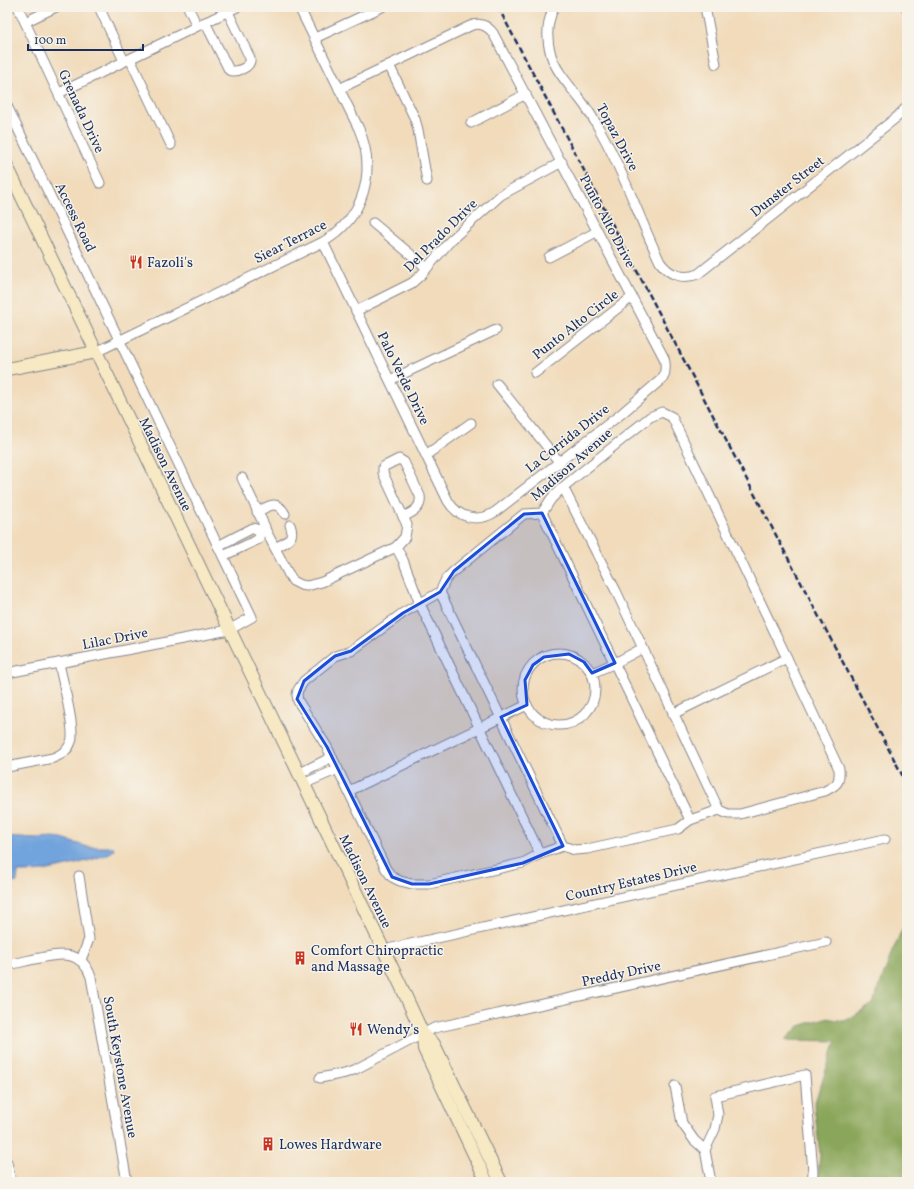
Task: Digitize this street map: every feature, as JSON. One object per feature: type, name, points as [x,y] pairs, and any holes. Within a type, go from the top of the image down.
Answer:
[{"type":"main road","name":"Madison Avenue","points":[[7,166],[423,1034],[424,1049],[487,1182]]},
{"type":"main road","points":[[7,369],[96,352]]},
{"type":"main road","name":"Madison Avenue","points":[[423,1034],[434,1044],[501,1182]]},
{"type":"street","name":"Grenada Drive","points":[[18,7],[100,183]]},
{"type":"street","points":[[25,22],[56,7]]},
{"type":"street","points":[[98,7],[171,145]]},
{"type":"street","points":[[188,7],[201,24],[229,70],[236,71],[249,65],[251,62],[228,12]]},
{"type":"street","points":[[59,93],[237,7]]},
{"type":"street","name":"Siear Terrace","points":[[96,352],[323,242],[336,234],[357,209],[366,178],[367,160],[364,142],[299,7]]},
{"type":"street","points":[[315,38],[382,7]]},
{"type":"street","name":"Topaz Drive","points":[[554,7],[550,19],[548,37],[549,48],[555,64],[586,107],[603,135],[616,160],[660,262],[667,270],[678,276]]},
{"type":"street","points":[[705,7],[716,64]]},
{"type":"street","name":"Punto Alto Drive","points":[[388,65],[470,26],[477,24],[484,25],[493,33],[562,162],[665,362]]},
{"type":"street","points":[[339,89],[388,65],[418,130],[428,181]]},
{"type":"street","points":[[471,123],[526,94]]},
{"type":"street","name":"Access Road","points":[[7,106],[223,556]]},
{"type":"street","name":"Dunster Street","points":[[678,276],[698,274],[887,125],[907,107]]},
{"type":"street","name":"Del Prado Drive","points":[[356,311],[408,285],[421,275],[451,240],[501,195],[562,162]]},
{"type":"street","points":[[373,223],[427,268]]},
{"type":"street","points":[[548,256],[598,231]]},
{"type":"street","name":"Palo Verde Drive","points":[[323,242],[451,506],[458,513],[468,517]]},
{"type":"street","name":"Punto Alto Circle","points":[[535,374],[632,297]]},
{"type":"street","points":[[390,380],[496,330]]},
{"type":"street","name":"La Corrida Drive","points":[[468,517],[482,518],[492,514],[560,463],[663,378],[665,362]]},
{"type":"street","points":[[497,384],[560,463]]},
{"type":"street","name":"Madison Avenue","points":[[540,854],[523,863],[429,884],[412,884],[392,877],[387,870],[332,757],[298,701],[297,695],[301,684],[335,656],[356,648],[403,613],[440,592],[446,579],[454,571],[524,514],[542,513],[551,499],[563,487],[650,417],[661,412],[672,417],[787,658]]},
{"type":"street","points":[[426,455],[471,423]]},
{"type":"street","points":[[242,478],[258,512],[262,528],[275,548],[288,573],[294,581],[301,585],[307,586],[322,582],[396,547],[405,537],[407,525],[383,473],[383,467],[399,459],[404,462],[421,501],[414,512],[404,517]]},
{"type":"street","points":[[563,487],[643,648],[673,714],[719,810],[728,814],[740,814],[826,791],[836,786],[840,778],[838,769],[787,658],[673,714]]},
{"type":"street","points":[[258,512],[275,505],[280,506],[285,514]]},
{"type":"street","points":[[542,513],[690,820]]},
{"type":"street","points":[[275,548],[287,542],[291,536],[292,531],[290,525]]},
{"type":"street","points":[[218,546],[253,528],[262,528]]},
{"type":"street","points":[[223,556],[259,539],[262,528]]},
{"type":"street","points":[[396,547],[403,560],[420,604],[540,854],[563,846],[575,850],[587,849],[678,829],[690,820],[719,810]]},
{"type":"street","name":"Lilac Drive","points":[[7,673],[229,630],[252,617],[223,556]]},
{"type":"street","points":[[440,592],[563,846]]},
{"type":"street","points":[[592,673],[643,648]]},
{"type":"street","points":[[556,654],[569,654],[584,662],[592,673],[595,686],[594,700],[587,713],[576,721],[562,725],[548,723],[536,716],[527,705],[524,692],[525,680],[530,668],[544,657],[556,654]]},
{"type":"street","points":[[7,767],[60,756],[70,746],[73,732],[59,663]]},
{"type":"street","points":[[349,791],[527,705]]},
{"type":"street","points":[[301,779],[332,757]]},
{"type":"street","points":[[301,779],[338,769]]},
{"type":"street","name":"Country Estates Drive","points":[[383,950],[885,839]]},
{"type":"street","points":[[7,965],[60,954],[70,955],[80,960],[89,939],[79,876]]},
{"type":"street","name":"Preddy Drive","points":[[320,1078],[345,1073],[356,1069],[434,1028],[826,942]]},
{"type":"street","name":"South Keystone Avenue","points":[[80,960],[87,968],[91,977],[128,1182]]},
{"type":"street","points":[[711,1182],[705,1150],[715,1129],[718,1115],[715,1096],[805,1075],[813,1172],[812,1182]]},
{"type":"street","points":[[675,1086],[682,1123],[694,1140],[705,1150]]},
{"type":"street","points":[[7,1162],[10,1182]]},
{"type":"highlighted area","points":[[542,513],[615,663],[592,673],[584,662],[569,654],[544,657],[533,665],[525,680],[527,705],[501,717],[563,846],[523,863],[429,884],[412,884],[392,877],[327,747],[297,699],[304,681],[335,656],[351,651],[403,613],[440,592],[454,571],[524,514]]},
{"type":"green space","points":[[907,918],[907,1182],[817,1182],[820,1155],[814,1105],[836,1041],[785,1040],[799,1026],[825,1018],[845,1021],[873,1004],[892,952]]},
{"type":"water","points":[[7,837],[37,839],[54,838],[88,847],[113,847],[114,850],[92,860],[69,866],[43,871],[18,872],[17,882],[14,883],[7,868]]},
{"type":"railway","points":[[498,7],[907,784]]},
{"type":"place","name":"Fazoli's","points":[[136,262]]},
{"type":"place","name":"Comfort Chiropractic and Massage","points":[[300,958]]},
{"type":"place","name":"Wendy's","points":[[356,1029]]},
{"type":"place","name":"Lowes Hardware","points":[[268,1144]]}]
